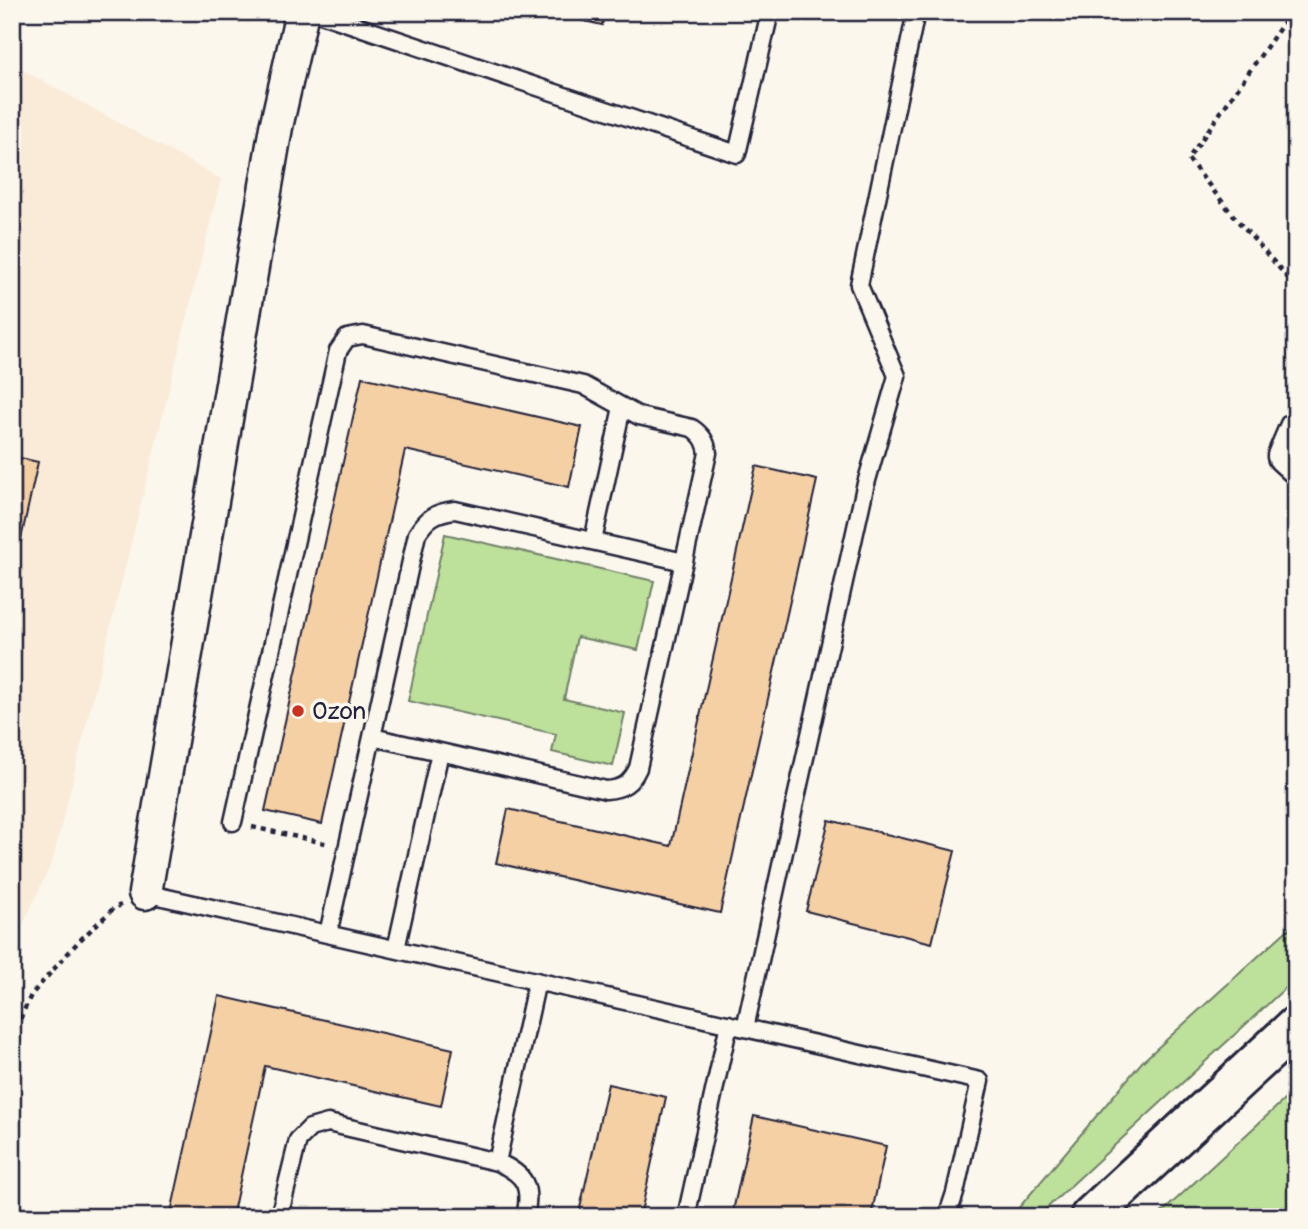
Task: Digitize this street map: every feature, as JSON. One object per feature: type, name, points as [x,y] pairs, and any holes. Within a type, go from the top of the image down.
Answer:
[{"type":"main road","points":[[1090,1217],[1296,1026]]},
{"type":"street","points":[[145,893],[274,140],[302,12]]},
{"type":"street","points":[[1296,428],[1284,456],[1296,467]]},
{"type":"lane","points":[[315,12],[737,154],[771,12]]},
{"type":"lane","points":[[686,1217],[737,1026],[862,500],[897,376],[859,285],[916,12]]},
{"type":"lane","points":[[233,822],[340,345],[347,338],[356,335],[376,338],[583,385],[639,416],[692,428],[704,439],[708,453],[638,768],[633,779],[624,786],[607,790],[372,737]]},
{"type":"lane","points":[[593,541],[622,407]]},
{"type":"lane","points":[[328,934],[417,534],[430,517],[439,512],[455,510],[684,562]]},
{"type":"lane","points":[[396,949],[440,752]]},
{"type":"lane","points":[[145,893],[980,1081],[955,1193],[947,1217]]},
{"type":"lane","points":[[497,1162],[537,981]]},
{"type":"lane","points":[[279,1217],[294,1150],[303,1133],[328,1123],[497,1162],[515,1170],[524,1181],[528,1193],[525,1217]]},
{"type":"path","points":[[1291,12],[1188,159],[1296,287]]},
{"type":"path","points":[[233,822],[347,848]]},
{"type":"path","points":[[12,1037],[31,995],[77,943],[114,908],[145,893]]},
{"type":"shaded area","points":[[12,64],[221,179],[53,859],[12,949]]},
{"type":"green space","points":[[445,534],[654,581],[638,650],[577,637],[564,699],[625,713],[613,766],[552,752],[556,734],[408,701]]},
{"type":"green space","points":[[1296,922],[1296,978],[1037,1217],[1011,1217],[1142,1062]]},
{"type":"green space","points":[[1296,1089],[1296,1207],[1285,1217],[1157,1217]]},
{"type":"building","points":[[544,12],[605,12],[602,25]]},
{"type":"building","points":[[362,377],[582,427],[569,487],[405,450],[322,824],[265,811]]},
{"type":"building","points":[[12,456],[38,462],[12,580]]},
{"type":"building","points":[[756,466],[817,480],[720,913],[496,863],[508,809],[671,846]]},
{"type":"building","points":[[829,820],[955,851],[932,943],[806,911]]},
{"type":"building","points":[[219,996],[453,1049],[441,1106],[265,1066],[232,1217],[170,1217]]},
{"type":"building","points":[[608,1084],[666,1097],[640,1217],[578,1217]]},
{"type":"building","points":[[754,1116],[886,1146],[871,1217],[759,1217],[733,1211]]},
{"type":"place","name":"Ozon","points":[[298,711]]}]
